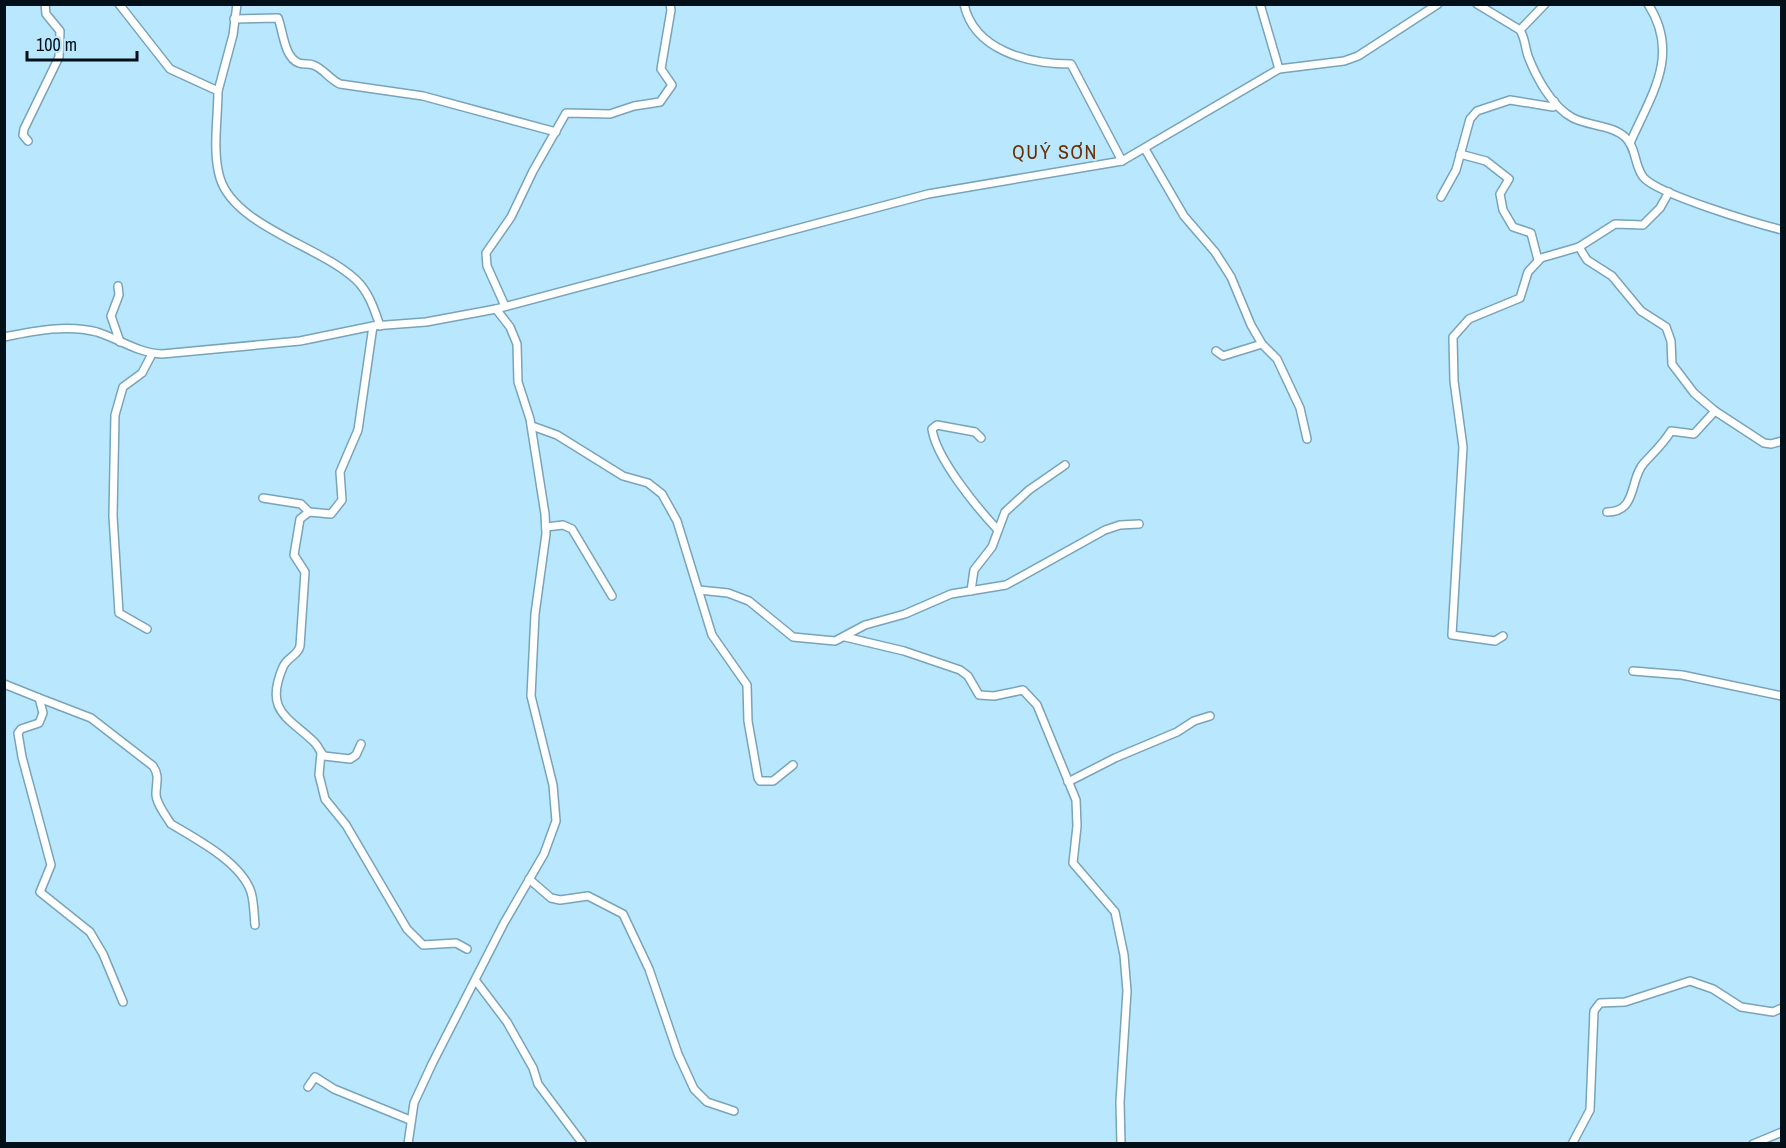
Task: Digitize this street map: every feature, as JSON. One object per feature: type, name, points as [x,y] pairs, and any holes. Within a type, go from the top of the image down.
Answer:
[{"type":"street","points":[[28,141],[23,135],[24,129],[60,54],[60,31],[49,19],[45,4]]},
{"type":"street","points":[[119,4],[170,69],[218,91]]},
{"type":"street","points":[[237,4],[218,91],[217,164],[225,190],[252,215],[354,278],[371,301],[377,326],[358,430],[340,472],[342,500],[331,514],[309,512],[301,504],[262,498]]},
{"type":"street","points":[[505,306],[487,266],[486,253],[511,218],[533,171],[566,113],[610,114],[634,106],[660,102],[672,85],[661,69],[671,10],[669,4]]},
{"type":"street","points":[[964,4],[975,30],[1004,53],[1044,62],[1071,64],[1122,161]]},
{"type":"street","points":[[1260,4],[1279,69]]},
{"type":"street","points":[[4,338],[47,330],[70,329],[96,332],[152,354],[300,341],[377,326],[426,322],[496,309],[928,194],[1122,161],[1279,69],[1344,61],[1358,56],[1438,4]]},
{"type":"street","points":[[1478,4],[1520,30],[1532,65],[1554,101],[1571,117],[1617,132],[1630,143],[1641,175],[1656,187],[1782,230]]},
{"type":"street","points":[[1520,30],[1545,4]]},
{"type":"street","points":[[1630,143],[1660,75],[1663,62],[1662,36],[1648,4]]},
{"type":"street","points":[[234,19],[270,16],[278,18],[285,44],[294,59],[299,63],[314,65],[327,78],[340,84],[423,96],[556,132]]},
{"type":"street","points":[[1441,197],[1456,170],[1470,120],[1477,111],[1510,99],[1553,107],[1554,101]]},
{"type":"street","points":[[1145,149],[1184,216],[1215,252],[1262,344],[1278,359],[1300,408],[1307,439]]},
{"type":"street","points":[[1460,154],[1486,161],[1509,179],[1500,194],[1503,210],[1513,227],[1531,233],[1538,260]]},
{"type":"street","points":[[1503,636],[1495,640],[1452,635],[1463,447],[1454,381],[1453,342],[1455,334],[1469,319],[1520,298],[1528,272],[1538,260],[1579,247],[1615,224],[1643,225],[1660,208],[1668,192]]},
{"type":"street","points":[[1579,247],[1587,260],[1612,276],[1641,311],[1666,327],[1671,341],[1670,358],[1675,370],[1715,411],[1764,443],[1782,441]]},
{"type":"street","points":[[118,286],[119,295],[111,316],[120,342]]},
{"type":"street","points":[[408,1143],[410,1120],[432,1064],[553,836],[556,821],[553,785],[531,696],[535,614],[546,527],[532,426],[518,382],[515,338],[496,309]]},
{"type":"street","points":[[1216,351],[1224,356],[1262,344]]},
{"type":"street","points":[[147,629],[119,613],[113,479],[115,415],[119,395],[127,382],[142,374],[152,354]]},
{"type":"street","points":[[1608,512],[1618,510],[1629,501],[1641,468],[1671,431],[1694,434],[1715,411]]},
{"type":"street","points":[[981,438],[975,432],[937,425],[932,429],[937,450],[975,506],[998,530]]},
{"type":"street","points":[[532,426],[557,435],[624,476],[648,483],[662,494],[677,521],[699,590],[707,624],[716,644],[747,685],[749,731],[758,778],[760,781],[772,781],[793,765]]},
{"type":"street","points":[[971,591],[974,570],[992,547],[1005,512],[1029,490],[1065,465]]},
{"type":"street","points":[[309,512],[300,519],[294,555],[305,572],[300,646],[297,653],[290,657],[283,667],[278,705],[288,722],[314,742],[321,753],[329,759],[350,759],[356,755],[361,744]]},
{"type":"street","points":[[699,590],[728,593],[749,601],[784,632],[797,639],[827,642],[845,637],[872,623],[905,614],[951,594],[1006,585],[1105,530],[1120,525],[1138,524]]},
{"type":"street","points":[[546,527],[563,525],[572,529],[612,596]]},
{"type":"street","points":[[845,637],[904,651],[960,670],[968,676],[976,692],[982,696],[994,696],[1015,690],[1027,692],[1037,705],[1076,800],[1078,814],[1072,861],[1077,871],[1115,912],[1124,955],[1127,991],[1120,1102],[1121,1143]]},
{"type":"street","points":[[1633,671],[1682,675],[1782,696]]},
{"type":"street","points":[[4,684],[91,718],[153,766],[158,775],[156,796],[167,818],[171,824],[220,854],[240,875],[251,893],[255,924]]},
{"type":"street","points":[[39,698],[42,720],[18,733],[22,757],[50,860],[51,868],[39,889],[93,936],[123,1002]]},
{"type":"street","points":[[1068,782],[1177,732],[1194,721],[1210,716]]},
{"type":"street","points":[[321,753],[319,775],[325,799],[346,825],[407,929],[423,945],[456,943],[468,949]]},
{"type":"street","points":[[529,879],[551,898],[560,900],[588,896],[623,914],[649,969],[678,1053],[694,1089],[707,1102],[734,1111]]},
{"type":"street","points":[[476,981],[507,1022],[533,1068],[538,1084],[583,1143]]},
{"type":"street","points":[[1572,1143],[1590,1110],[1594,1011],[1600,1002],[1625,1002],[1689,981],[1713,989],[1741,1007],[1773,1012],[1782,1008]]},
{"type":"street","points":[[308,1087],[315,1077],[334,1089],[410,1120]]},
{"type":"street","points":[[1752,1143],[1782,1132]]},
{"type":"district","name":"QUÝ SƠN","points":[[1055,152]]}]
